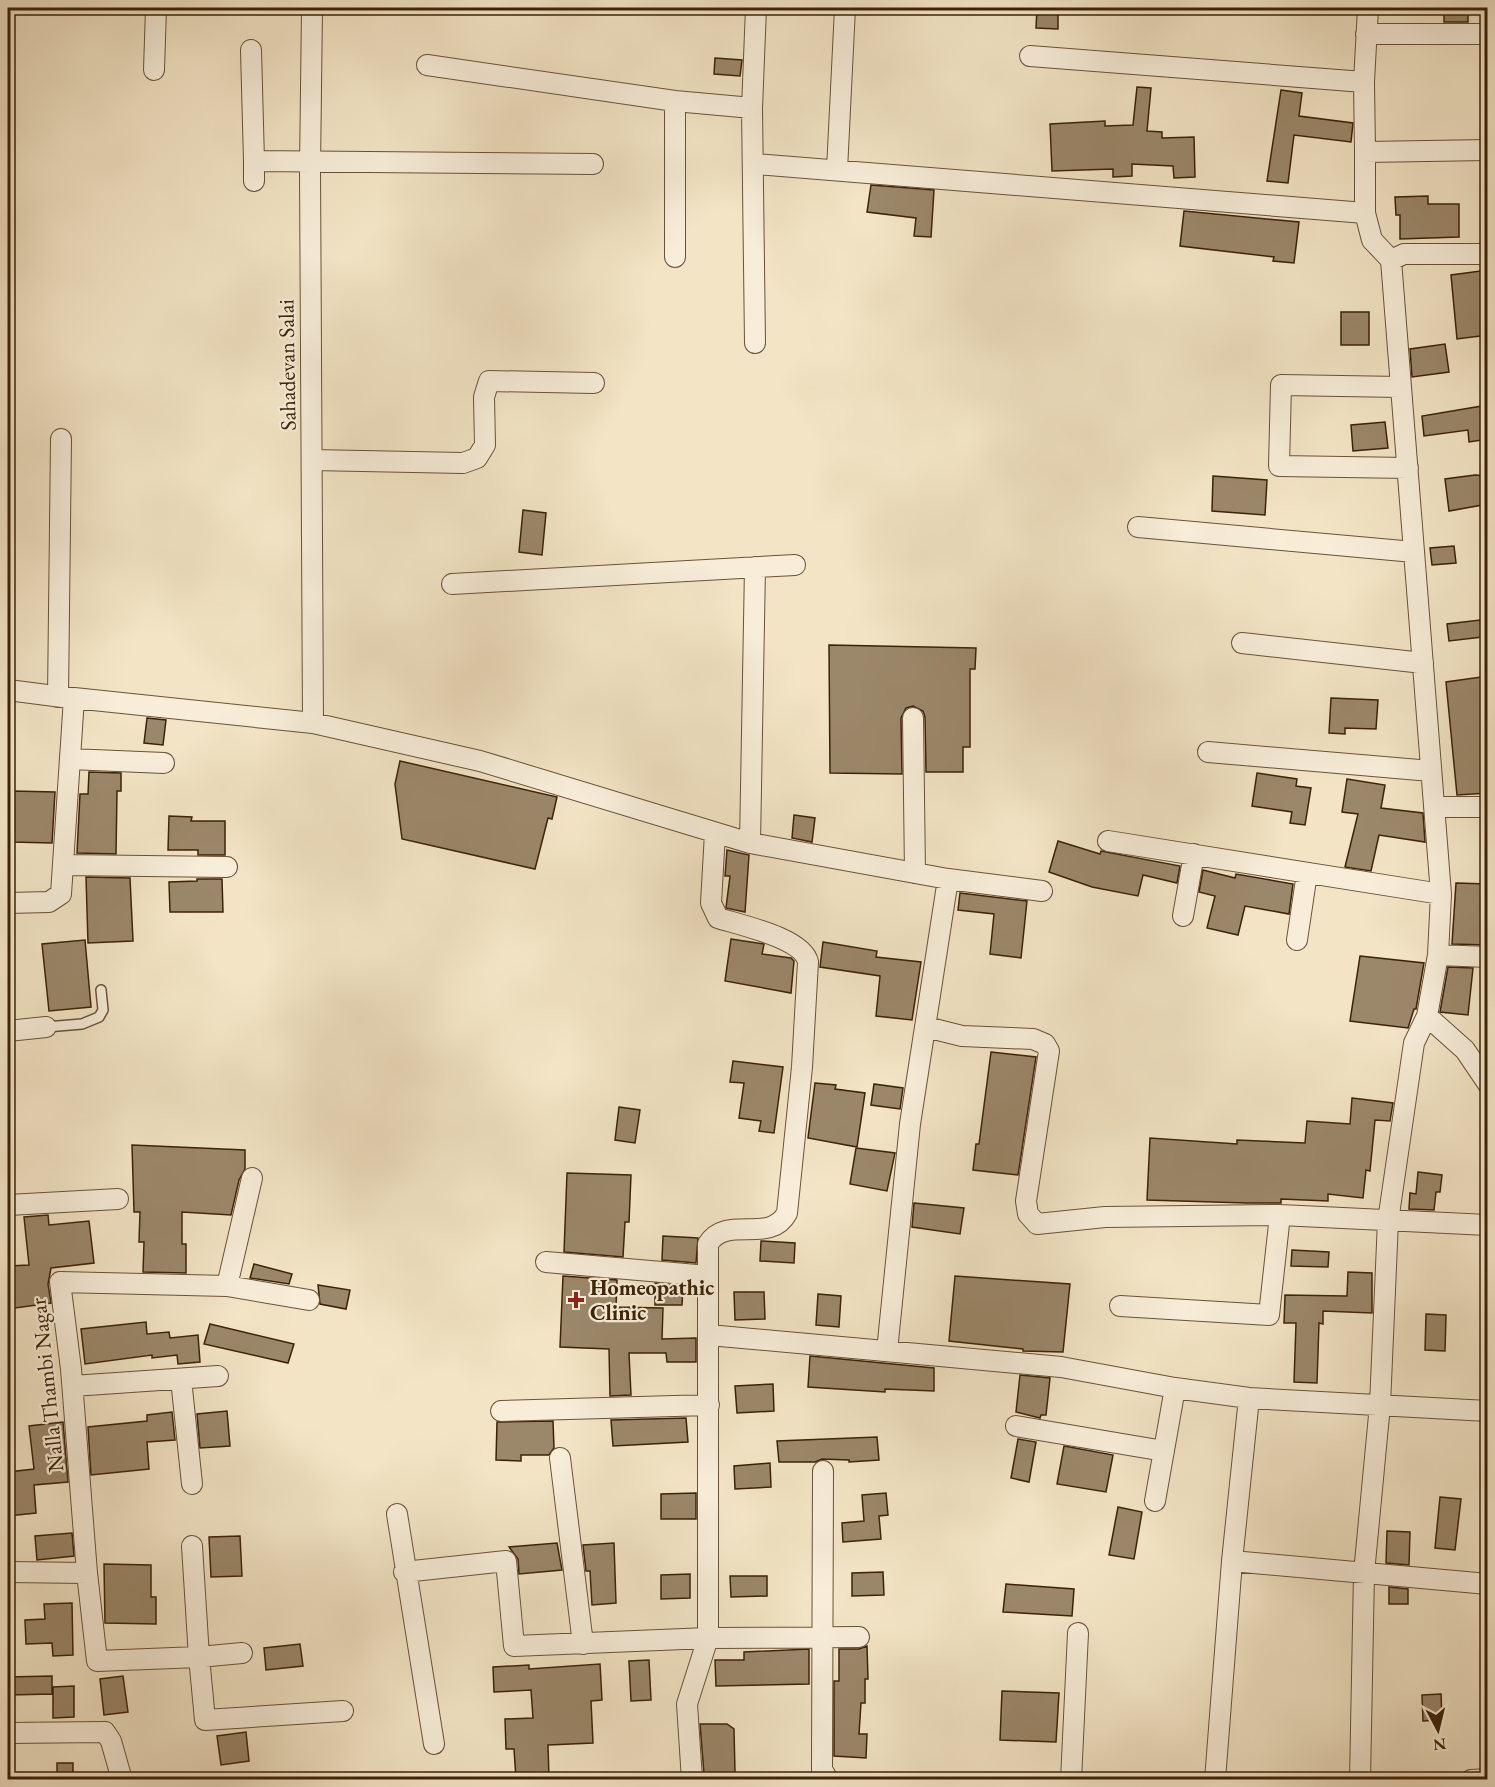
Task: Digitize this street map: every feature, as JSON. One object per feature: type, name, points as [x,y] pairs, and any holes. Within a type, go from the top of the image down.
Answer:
[{"type":"street","points":[[154,70],[156,8]]},
{"type":"street","name":"Sahadevan Salai","points":[[312,8],[310,160],[313,723]]},
{"type":"street","points":[[755,343],[752,108],[756,8]]},
{"type":"street","points":[[837,170],[845,8]]},
{"type":"street","points":[[1360,1779],[1364,1573],[1380,1405],[1388,1221],[1414,1043],[1427,1016],[1438,955],[1441,894],[1391,260],[1372,240],[1365,213],[1364,82],[1368,8]]},
{"type":"street","points":[[1366,34],[1488,34]]},
{"type":"street","points":[[250,50],[254,181]]},
{"type":"street","points":[[1030,56],[1364,82]]},
{"type":"street","points":[[427,65],[675,101],[752,108]]},
{"type":"street","points":[[675,101],[675,257]]},
{"type":"street","points":[[1365,152],[1488,150]]},
{"type":"street","points":[[254,161],[593,164]]},
{"type":"street","points":[[754,164],[1365,213]]},
{"type":"street","points":[[1391,260],[1404,254],[1488,254]]},
{"type":"street","points":[[312,460],[463,463],[477,458],[484,445],[484,397],[489,381],[594,383]]},
{"type":"street","points":[[1401,387],[1281,385],[1279,466],[1408,468]]},
{"type":"street","points":[[8,903],[55,900],[61,894],[70,759],[66,698],[61,439]]},
{"type":"street","points":[[1138,528],[1414,552]]},
{"type":"street","points":[[452,584],[795,565]]},
{"type":"street","points":[[750,843],[754,567]]},
{"type":"street","points":[[1242,643],[1423,663]]},
{"type":"street","points":[[8,690],[313,723],[480,761],[750,843],[948,879],[1042,891]]},
{"type":"street","points":[[913,718],[915,873]]},
{"type":"street","points":[[1208,752],[1431,771]]},
{"type":"street","points":[[70,759],[164,763]]},
{"type":"street","points":[[1434,807],[1488,807]]},
{"type":"street","points":[[692,1779],[687,1704],[708,1638],[708,1244],[713,1235],[722,1231],[770,1228],[782,1224],[787,1213],[802,1067],[808,962],[801,948],[760,931],[718,918],[711,903],[715,833]]},
{"type":"street","points":[[1108,841],[1441,894]]},
{"type":"street","points":[[1183,916],[1194,854]]},
{"type":"street","points":[[63,865],[227,867]]},
{"type":"street","points":[[1297,940],[1307,873]]},
{"type":"street","points":[[887,1351],[910,1124],[948,879]]},
{"type":"street","points":[[1438,955],[1488,957]]},
{"type":"street","points":[[1427,1016],[1465,1050],[1487,1082]]},
{"type":"street","points":[[8,1031],[46,1027]]},
{"type":"street","points":[[926,1027],[962,1036],[1033,1039],[1045,1044],[1049,1051],[1026,1201],[1031,1220],[1037,1224],[1105,1217],[1280,1215],[1488,1225]]},
{"type":"street","points":[[252,1178],[227,1286],[309,1300]]},
{"type":"street","points":[[8,1205],[118,1198]]},
{"type":"street","points":[[1120,1306],[1269,1315],[1280,1215]]},
{"type":"street","points":[[546,1262],[708,1276]]},
{"type":"street","name":"Nalla Thambi Nagar","points":[[198,1657],[97,1661],[87,1573],[73,1386],[60,1282],[227,1286]]},
{"type":"street","points":[[709,1335],[1060,1367],[1175,1388],[1249,1398],[1488,1411]]},
{"type":"street","points":[[73,1386],[218,1376]]},
{"type":"street","points":[[181,1379],[192,1484]]},
{"type":"street","points":[[1155,1501],[1175,1388]]},
{"type":"street","points":[[1215,1779],[1232,1561],[1249,1398]]},
{"type":"street","points":[[501,1411],[709,1406]]},
{"type":"street","points":[[1016,1426],[1164,1451]]},
{"type":"street","points":[[560,1458],[583,1644]]},
{"type":"street","points":[[823,1471],[822,1769],[828,1779]]},
{"type":"street","points":[[397,1514],[404,1572],[434,1744]]},
{"type":"street","points":[[192,1546],[198,1657],[205,1720],[343,1711]]},
{"type":"street","points":[[404,1572],[506,1561],[514,1646],[708,1638],[859,1637]]},
{"type":"street","points":[[1232,1561],[1488,1584]]},
{"type":"street","points":[[8,1572],[87,1573]]},
{"type":"street","points":[[1071,1779],[1078,1633]]},
{"type":"street","points":[[198,1657],[242,1653]]},
{"type":"street","points":[[8,1732],[105,1732],[111,1741],[122,1779]]},
{"type":"street","points":[[1471,1779],[1488,1779]]},
{"type":"lane","points":[[46,1027],[82,1024],[99,1017],[103,1010],[101,990]]},
{"type":"building","points":[[1037,8],[1058,8],[1058,29],[1036,28]]},
{"type":"building","points":[[1444,8],[1468,8],[1468,22],[1444,22]]},
{"type":"building","points":[[715,58],[742,60],[740,76],[714,74]]},
{"type":"building","points":[[1137,87],[1151,88],[1147,131],[1162,132],[1162,138],[1194,137],[1195,177],[1174,178],[1173,166],[1132,164],[1132,176],[1113,177],[1113,169],[1052,171],[1050,124],[1105,121],[1105,126],[1133,125]]},
{"type":"building","points":[[1281,90],[1302,93],[1299,116],[1353,123],[1351,142],[1294,135],[1288,183],[1267,181]]},
{"type":"building","points":[[871,185],[934,190],[931,237],[914,236],[916,218],[867,212]]},
{"type":"building","points":[[1428,196],[1428,204],[1459,204],[1459,237],[1400,239],[1400,215],[1396,215],[1395,197]]},
{"type":"building","points":[[1184,211],[1299,222],[1294,263],[1273,261],[1274,257],[1180,246]]},
{"type":"building","points":[[1488,270],[1488,335],[1457,339],[1451,275]]},
{"type":"building","points":[[1341,312],[1369,312],[1369,345],[1341,345]]},
{"type":"building","points":[[1445,344],[1449,372],[1412,377],[1410,349]]},
{"type":"building","points":[[1488,405],[1488,439],[1469,442],[1468,430],[1424,436],[1422,416]]},
{"type":"building","points":[[1385,422],[1388,448],[1353,451],[1351,425]]},
{"type":"building","points":[[1475,475],[1488,476],[1488,504],[1449,511],[1445,479]]},
{"type":"building","points":[[1213,476],[1267,480],[1265,515],[1212,511]]},
{"type":"building","points":[[523,510],[546,513],[542,555],[519,552]]},
{"type":"building","points":[[1454,546],[1456,563],[1432,565],[1430,548]]},
{"type":"building","points":[[1480,620],[1482,637],[1449,641],[1447,624]]},
{"type":"building","points":[[829,645],[976,648],[975,669],[970,669],[970,747],[963,747],[963,772],[926,772],[925,717],[923,711],[913,706],[906,708],[901,718],[902,774],[830,773]]},
{"type":"building","points":[[1488,676],[1488,793],[1457,795],[1446,682]]},
{"type":"building","points":[[1331,698],[1378,700],[1376,729],[1345,728],[1345,734],[1329,733]]},
{"type":"building","points":[[147,718],[166,720],[163,745],[144,743]]},
{"type":"building","points":[[400,761],[557,797],[552,819],[548,818],[535,869],[402,839],[395,784]]},
{"type":"building","points":[[89,772],[121,773],[121,791],[117,791],[116,854],[77,853],[80,794],[88,794]]},
{"type":"building","points":[[1257,773],[1297,779],[1296,786],[1311,788],[1305,825],[1290,823],[1292,812],[1252,806]]},
{"type":"building","points":[[1347,779],[1385,785],[1381,808],[1423,813],[1425,842],[1379,835],[1371,871],[1345,867],[1358,814],[1342,812]]},
{"type":"building","points":[[12,791],[55,792],[52,843],[12,842]]},
{"type":"building","points":[[794,815],[815,818],[812,842],[792,838]]},
{"type":"building","points":[[169,816],[192,817],[191,821],[225,821],[225,855],[198,855],[198,850],[168,850]]},
{"type":"building","points":[[1058,841],[1100,854],[1101,851],[1180,866],[1177,883],[1143,875],[1138,896],[1092,887],[1049,872]]},
{"type":"building","points":[[727,850],[749,855],[745,912],[726,908],[730,876],[725,876]]},
{"type":"building","points":[[1203,870],[1235,878],[1236,874],[1293,884],[1289,914],[1245,906],[1238,935],[1207,928],[1215,896],[1199,892]]},
{"type":"building","points":[[86,877],[130,878],[133,941],[88,943]]},
{"type":"building","points":[[197,879],[222,879],[223,912],[170,912],[169,882],[197,881]]},
{"type":"building","points":[[1456,883],[1488,884],[1488,945],[1452,944]]},
{"type":"building","points":[[960,893],[1027,901],[1021,958],[990,954],[994,914],[958,910]]},
{"type":"building","points":[[731,939],[764,944],[762,954],[791,958],[794,961],[791,993],[725,981]]},
{"type":"building","points":[[85,940],[91,1007],[49,1011],[42,944]]},
{"type":"building","points":[[823,942],[877,951],[876,957],[921,962],[912,1020],[876,1016],[880,976],[820,967]]},
{"type":"building","points":[[1360,956],[1424,963],[1416,1009],[1414,1009],[1408,1028],[1350,1021]]},
{"type":"building","points":[[1448,967],[1473,968],[1468,1015],[1440,1012]]},
{"type":"building","points":[[991,1052],[1036,1057],[1018,1175],[973,1170],[976,1144],[979,1144]]},
{"type":"building","points":[[733,1061],[783,1067],[774,1133],[759,1131],[761,1121],[739,1118],[744,1083],[730,1082]]},
{"type":"building","points":[[815,1083],[836,1085],[835,1089],[865,1093],[857,1147],[808,1138]]},
{"type":"building","points":[[874,1084],[903,1088],[900,1109],[871,1105]]},
{"type":"building","points":[[1352,1098],[1393,1103],[1390,1121],[1375,1120],[1370,1171],[1366,1170],[1363,1198],[1328,1194],[1328,1201],[1281,1199],[1281,1203],[1147,1200],[1150,1138],[1237,1144],[1237,1140],[1305,1143],[1307,1121],[1350,1124]]},
{"type":"building","points":[[619,1107],[640,1110],[635,1143],[615,1140]]},
{"type":"building","points":[[132,1145],[245,1150],[245,1169],[239,1180],[231,1215],[182,1212],[182,1244],[186,1244],[186,1273],[143,1272],[144,1242],[139,1242],[140,1212],[134,1212]]},
{"type":"building","points":[[856,1148],[895,1153],[887,1191],[850,1184]]},
{"type":"building","points":[[1418,1172],[1442,1175],[1440,1192],[1436,1192],[1434,1210],[1409,1209],[1410,1193],[1416,1194]]},
{"type":"building","points":[[567,1173],[631,1175],[629,1222],[625,1222],[623,1257],[564,1252]]},
{"type":"building","points":[[914,1203],[964,1208],[960,1234],[912,1227]]},
{"type":"building","points":[[48,1215],[49,1225],[89,1221],[94,1263],[51,1268],[48,1284],[51,1303],[8,1309],[8,1266],[29,1265],[24,1217]]},
{"type":"building","points":[[663,1236],[698,1238],[696,1263],[662,1260]]},
{"type":"building","points":[[761,1241],[795,1243],[794,1263],[760,1261]]},
{"type":"building","points":[[1292,1250],[1329,1252],[1328,1267],[1291,1266]]},
{"type":"building","points":[[254,1264],[292,1274],[289,1284],[250,1278]]},
{"type":"building","points":[[1348,1272],[1372,1273],[1372,1313],[1323,1311],[1323,1324],[1319,1323],[1317,1383],[1294,1382],[1296,1323],[1284,1323],[1285,1295],[1347,1296]]},
{"type":"building","points":[[563,1276],[617,1280],[616,1307],[663,1308],[662,1339],[696,1338],[696,1362],[667,1362],[666,1353],[629,1353],[631,1395],[610,1396],[609,1349],[560,1347]]},
{"type":"building","points":[[955,1276],[1070,1284],[1063,1352],[1023,1351],[1023,1349],[949,1341]]},
{"type":"building","points":[[655,1283],[683,1286],[682,1305],[655,1305]]},
{"type":"building","points":[[318,1285],[350,1290],[346,1309],[320,1304]]},
{"type":"building","points":[[734,1292],[764,1292],[765,1319],[735,1320]]},
{"type":"building","points":[[818,1294],[841,1296],[839,1327],[816,1325]]},
{"type":"building","points":[[1426,1314],[1446,1315],[1445,1351],[1425,1350]]},
{"type":"building","points":[[146,1322],[147,1334],[169,1332],[170,1338],[198,1335],[200,1362],[178,1364],[177,1355],[152,1358],[152,1355],[85,1364],[81,1329]]},
{"type":"building","points":[[210,1324],[294,1344],[288,1363],[204,1344]]},
{"type":"building","points":[[810,1356],[934,1368],[934,1391],[885,1389],[885,1392],[808,1387]]},
{"type":"building","points":[[1020,1375],[1050,1378],[1046,1415],[1041,1415],[1040,1418],[1016,1412]]},
{"type":"building","points":[[773,1384],[774,1411],[737,1413],[735,1386]]},
{"type":"building","points":[[227,1411],[230,1446],[200,1448],[197,1414]]},
{"type":"building","points":[[172,1412],[175,1440],[147,1442],[149,1469],[91,1475],[88,1427],[147,1421],[147,1415]]},
{"type":"building","points":[[686,1418],[688,1442],[613,1446],[611,1420]]},
{"type":"building","points":[[553,1421],[554,1448],[549,1455],[521,1455],[521,1461],[496,1460],[497,1422]]},
{"type":"building","points":[[63,1422],[68,1482],[34,1485],[36,1513],[8,1516],[8,1472],[34,1469],[29,1426]]},
{"type":"building","points":[[877,1437],[879,1460],[849,1462],[849,1460],[822,1459],[815,1462],[779,1462],[777,1441]]},
{"type":"building","points":[[1018,1439],[1036,1442],[1029,1482],[1011,1478]]},
{"type":"building","points":[[1064,1446],[1113,1455],[1106,1492],[1057,1484]]},
{"type":"building","points":[[770,1463],[771,1487],[735,1489],[734,1466]]},
{"type":"building","points":[[696,1493],[696,1519],[661,1519],[661,1494]]},
{"type":"building","points":[[886,1493],[888,1515],[879,1516],[881,1539],[843,1542],[842,1523],[864,1521],[862,1495]]},
{"type":"building","points":[[1440,1497],[1461,1499],[1455,1550],[1435,1548]]},
{"type":"building","points":[[1118,1507],[1142,1512],[1134,1559],[1109,1555]]},
{"type":"building","points":[[1387,1531],[1410,1532],[1409,1565],[1386,1563]]},
{"type":"building","points":[[72,1533],[74,1556],[37,1560],[35,1536]]},
{"type":"building","points":[[240,1536],[242,1576],[211,1577],[209,1537]]},
{"type":"building","points":[[557,1543],[562,1570],[519,1574],[518,1559],[509,1547]]},
{"type":"building","points":[[614,1543],[616,1603],[592,1605],[590,1571],[586,1571],[583,1545]]},
{"type":"building","points":[[104,1564],[151,1565],[151,1597],[156,1597],[156,1624],[105,1623]]},
{"type":"building","points":[[883,1572],[884,1595],[852,1596],[852,1573]]},
{"type":"building","points":[[690,1574],[690,1598],[661,1599],[661,1575]]},
{"type":"building","points":[[730,1576],[767,1576],[767,1596],[731,1597]]},
{"type":"building","points":[[1006,1584],[1074,1589],[1072,1616],[1003,1612]]},
{"type":"building","points":[[1389,1587],[1408,1589],[1408,1604],[1389,1604]]},
{"type":"building","points":[[72,1603],[73,1655],[53,1656],[52,1643],[26,1644],[25,1620],[45,1619],[44,1604]]},
{"type":"building","points":[[300,1644],[303,1666],[266,1670],[264,1648]]},
{"type":"building","points":[[867,1646],[868,1679],[865,1679],[865,1703],[861,1703],[859,1734],[867,1734],[866,1758],[834,1756],[834,1681],[839,1681],[839,1649],[859,1649]]},
{"type":"building","points":[[809,1649],[809,1684],[716,1686],[715,1660],[744,1660],[744,1652]]},
{"type":"building","points":[[649,1660],[651,1700],[631,1701],[629,1661]]},
{"type":"building","points":[[600,1664],[602,1700],[591,1701],[593,1743],[548,1745],[549,1779],[516,1779],[514,1749],[506,1749],[505,1719],[533,1718],[531,1690],[494,1692],[493,1667],[529,1665],[529,1669]]},
{"type":"building","points":[[52,1676],[52,1694],[8,1695],[8,1677]]},
{"type":"building","points":[[123,1676],[128,1712],[104,1715],[100,1679]]},
{"type":"building","points":[[74,1686],[74,1717],[53,1718],[53,1687]]},
{"type":"building","points":[[1002,1691],[1059,1693],[1056,1742],[1000,1740]]},
{"type":"building","points":[[1441,1694],[1442,1720],[1423,1721],[1422,1695]]},
{"type":"building","points":[[700,1724],[727,1724],[734,1729],[735,1773],[704,1774]]},
{"type":"building","points":[[246,1732],[249,1761],[221,1765],[217,1736]]},
{"type":"building","points":[[57,1763],[73,1763],[73,1779],[57,1779]]},
{"type":"place","name":"Homeopathic Clinic","points":[[576,1300]]}]
